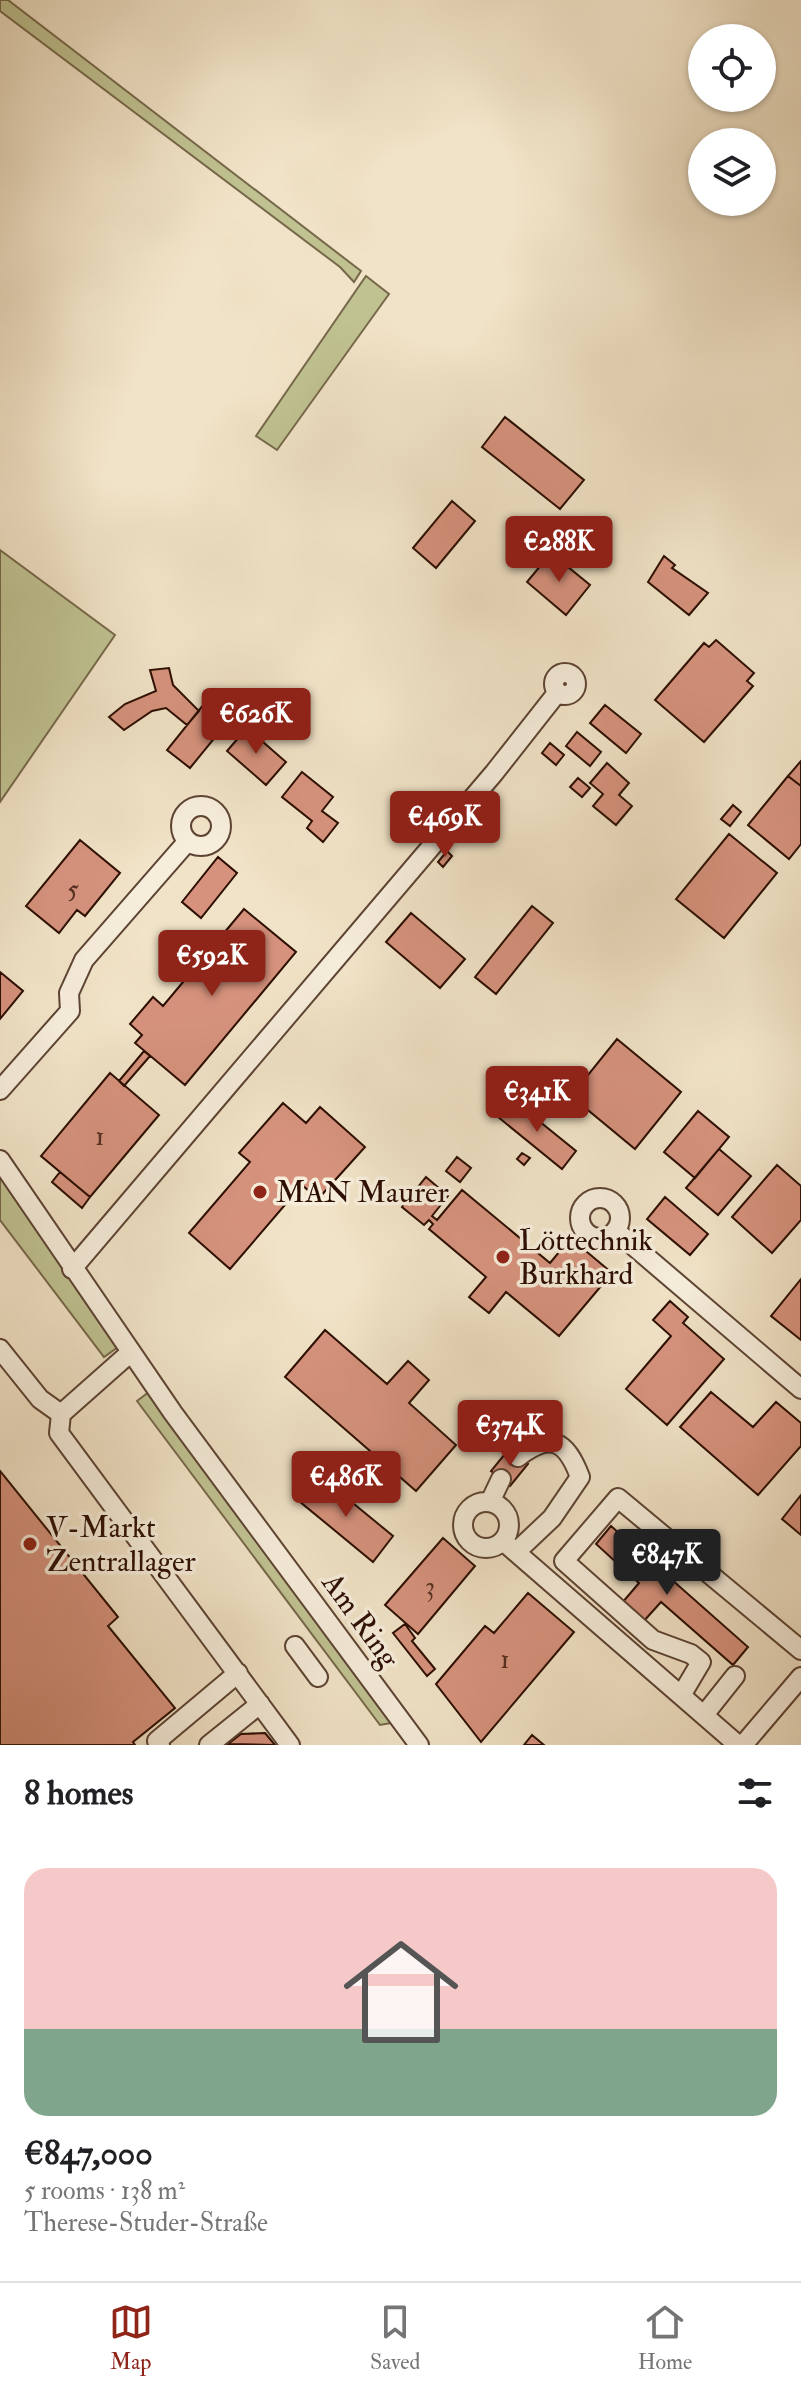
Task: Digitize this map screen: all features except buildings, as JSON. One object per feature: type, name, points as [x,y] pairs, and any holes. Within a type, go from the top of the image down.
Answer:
[{"type":"street","points":[[72,1269],[494,773],[557,693]]},
{"type":"street","points":[[0,1090],[70,1011],[69,993],[84,960],[187,842]]},
{"type":"street","name":"Am Ring","points":[[0,1160],[173,1413],[419,1745]]},
{"type":"street","points":[[616,1231],[801,1389]]},
{"type":"street","points":[[0,1349],[40,1399],[61,1414]]},
{"type":"street","points":[[131,1352],[61,1414],[59,1433],[290,1745]]},
{"type":"street","points":[[518,1457],[538,1441],[556,1442],[572,1456],[580,1477],[552,1518],[510,1547],[481,1548],[463,1533],[464,1517],[468,1510],[482,1502],[490,1502],[507,1515],[510,1547],[741,1745],[801,1677]]},
{"type":"street","points":[[490,1502],[501,1479]]},
{"type":"street","points":[[682,1694],[701,1662],[691,1654],[653,1640],[564,1561],[618,1498],[801,1650]]},
{"type":"street","points":[[295,1646],[318,1677]]},
{"type":"street","points":[[160,1745],[157,1741],[238,1673]]},
{"type":"street","points":[[704,1715],[735,1676]]},
{"type":"street","points":[[209,1745],[260,1704]]},
{"type":"green space","points":[[0,0],[8,0],[361,271],[354,282],[340,267],[0,11]]},
{"type":"green space","points":[[366,276],[389,294],[277,450],[256,436]]},
{"type":"green space","points":[[0,550],[115,635],[0,802]]},
{"type":"green space","points":[[0,1174],[118,1347],[104,1357],[0,1220]]},
{"type":"green space","points":[[149,1392],[397,1722],[380,1725],[137,1401]]},
{"type":"place","name":"MAN Maurer","points":[[260,1192]]},
{"type":"place","name":"Löttechnik Burkhard","points":[[503,1257]]},
{"type":"place","name":"V-Markt Zentrallager","points":[[30,1544]]}]
